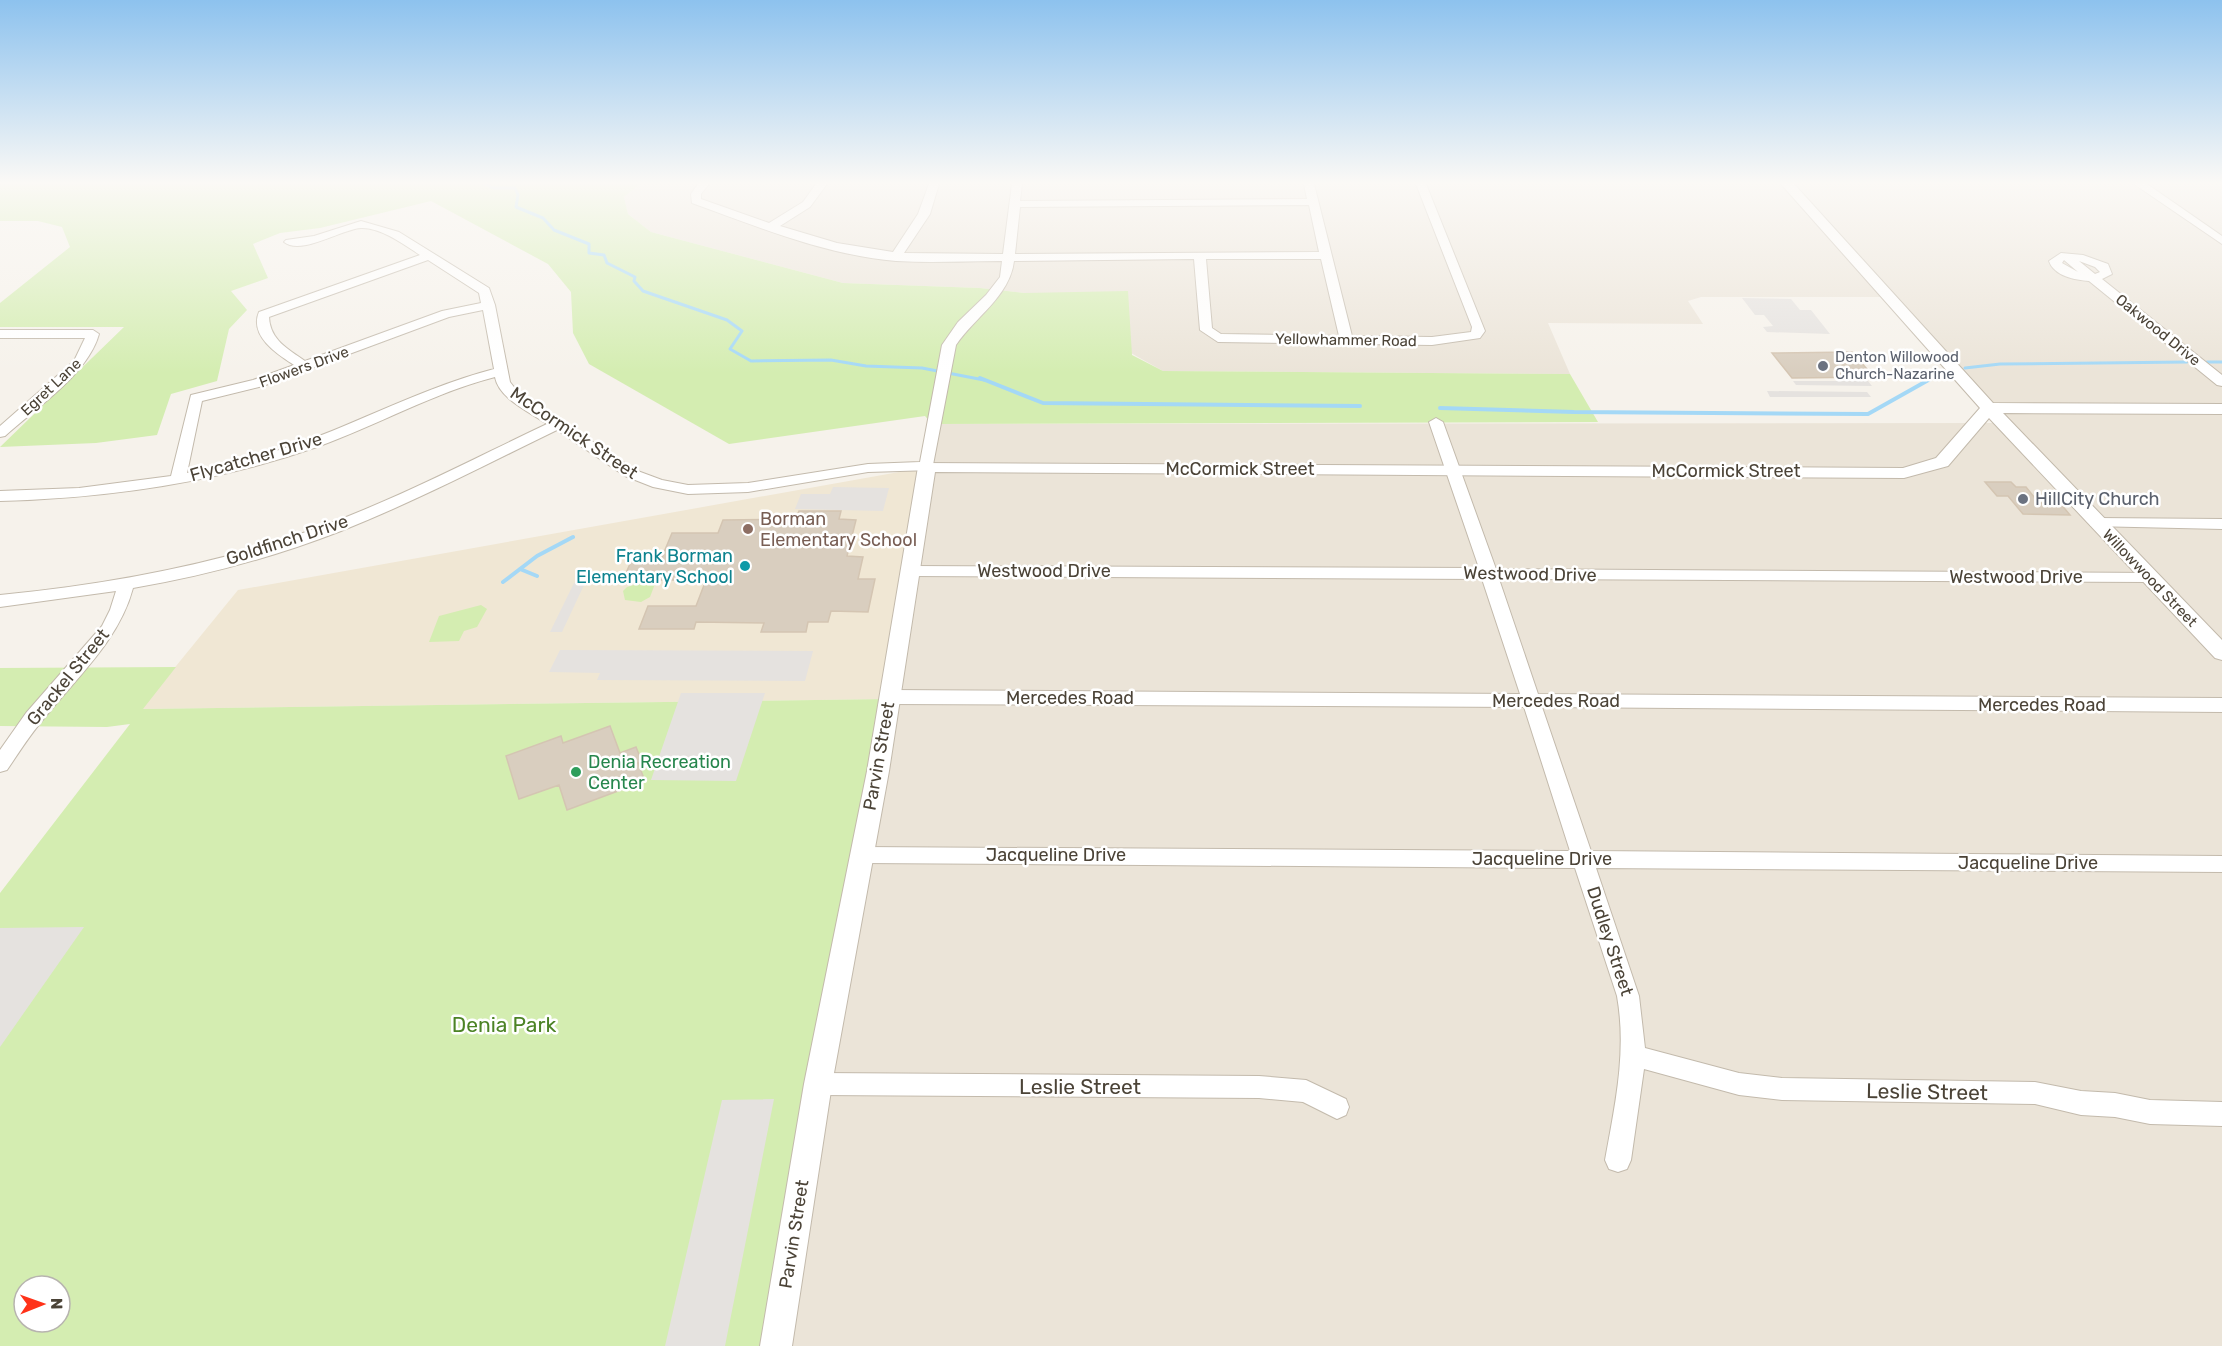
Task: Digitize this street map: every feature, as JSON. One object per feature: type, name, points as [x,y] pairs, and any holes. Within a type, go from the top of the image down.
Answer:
[{"type":"street","name":"McCormick Street","points":[[414,247],[481,287],[489,305],[503,382],[512,394],[556,425],[642,479],[673,488],[691,490],[740,489],[867,468],[927,467],[1904,473],[1942,462],[1989,408]]},
{"type":"street","points":[[840,247],[896,257],[1325,255]]},
{"type":"street","points":[[896,257],[903,247]]},
{"type":"street","name":"Parvin Street","points":[[776,1346],[819,1084],[862,855],[949,345],[963,325],[1006,277],[1011,247]]},
{"type":"street","points":[[1323,247],[1346,340]]},
{"type":"street","name":"Yellowhammer Road","points":[[1200,255],[1206,330],[1213,336],[1225,339],[1438,341],[1470,337],[1478,334],[1479,327],[1446,247]]},
{"type":"street","name":"Willowwood Street","points":[[1843,247],[2097,523],[2219,646]]},
{"type":"street","points":[[305,367],[269,339],[262,327],[263,315],[429,256]]},
{"type":"street","name":"Oakwood Drive","points":[[2067,256],[2222,382]]},
{"type":"street","name":"Flowers Drive","points":[[178,479],[196,398],[258,383],[446,314],[489,305]]},
{"type":"street","name":"Egret Lane","points":[[0,334],[93,334],[85,356],[74,368],[0,433]]},
{"type":"street","name":"Flycatcher Drive","points":[[0,496],[117,489],[178,479],[246,463],[310,444],[458,383],[501,370]]},
{"type":"street","points":[[1989,408],[2222,410]]},
{"type":"street","name":"Dudley Street","points":[[1436,422],[1629,996],[1633,1015],[1635,1056],[1618,1160]]},
{"type":"street","name":"Goldfinch Drive","points":[[0,601],[126,584],[224,561],[334,526],[378,509],[556,425]]},
{"type":"street","points":[[1970,432],[1998,433],[2022,443]]},
{"type":"street","points":[[2097,523],[2222,524]]},
{"type":"street","name":"Westwood Drive","points":[[911,571],[2149,577]]},
{"type":"street","name":"Grackel Street","points":[[0,765],[33,718],[109,628],[118,610],[126,584]]},
{"type":"street","name":"Mercedes Road","points":[[889,697],[2222,705]]},
{"type":"street","name":"Jacqueline Drive","points":[[862,855],[2222,864]]},
{"type":"street","name":"Leslie Street","points":[[1635,1056],[1739,1084],[1782,1089],[2035,1093],[2081,1103],[2115,1105],[2150,1112],[2222,1114]]},
{"type":"street","name":"Leslie Street","points":[[819,1084],[1259,1087],[1306,1091],[1337,1107]]},
{"type":"shaded area","points":[[707,247],[2222,247],[2222,1346],[774,1346],[932,424],[1994,423],[1882,297],[1701,297],[1688,301],[1703,324],[1548,323],[1570,374],[1163,371],[1024,293],[980,288],[843,283]]},
{"type":"shaded area","points":[[1742,298],[1791,299],[1800,310],[1811,310],[1830,334],[1767,332],[1763,327],[1773,326],[1764,315],[1755,315]]},
{"type":"shaded area","points":[[1793,381],[1868,381],[1872,386],[1796,385]]},
{"type":"shaded area","points":[[1767,391],[1867,392],[1871,397],[1770,397]]},
{"type":"shaded area","name":"Borman Elementary School","points":[[927,467],[889,699],[141,709],[238,590]]},
{"type":"shaded area","points":[[833,487],[889,488],[883,511],[795,509],[801,494],[830,494]]},
{"type":"shaded area","points":[[574,583],[585,583],[562,632],[550,632]]},
{"type":"shaded area","points":[[560,650],[813,651],[805,681],[597,680],[600,673],[549,672]]},
{"type":"shaded area","points":[[681,693],[765,693],[736,781],[651,780]]},
{"type":"shaded area","points":[[84,927],[0,1047],[0,928]]},
{"type":"shaded area","points":[[774,1099],[725,1346],[665,1346],[722,1100]]},
{"type":"green space","points":[[70,247],[254,247],[268,278],[231,291],[247,310],[229,329],[217,381],[171,394],[157,435],[96,443],[0,447],[124,327],[0,327],[0,303]]},
{"type":"green space","points":[[516,247],[707,247],[843,283],[980,288],[1024,293],[1128,291],[1132,355],[1163,371],[1570,374],[1598,422],[932,424],[925,416],[729,444],[589,364],[573,333],[571,292],[548,264]]},
{"type":"green space","points":[[637,584],[655,584],[650,597],[641,602],[625,600],[623,591]]},
{"type":"green space","points":[[481,605],[487,609],[477,627],[464,631],[459,641],[429,642],[439,616]]},
{"type":"green space","name":"Denia Park","points":[[176,667],[143,709],[889,699],[775,1346],[0,1346],[0,893],[130,724],[107,727],[0,726],[0,668]]},
{"type":"building","name":"Denton Willowood Church-Nazarine","points":[[1852,352],[1874,377],[1792,378],[1772,353]]},
{"type":"building","name":"HillCity Church","points":[[1985,482],[2011,482],[2016,487],[2026,487],[2039,503],[2060,503],[2070,515],[2023,514],[2008,496],[1997,496]]},
{"type":"building","name":"Frank Borman Elementary School","points":[[799,511],[841,511],[839,519],[856,520],[847,556],[863,557],[858,579],[875,579],[868,612],[831,611],[828,622],[808,622],[806,632],[761,632],[764,623],[696,622],[694,629],[639,629],[648,606],[696,606],[706,580],[623,580],[633,557],[662,557],[672,533],[718,533],[723,520],[796,519]]},
{"type":"building","name":"Denia Recreation Center","points":[[610,726],[620,753],[636,747],[642,762],[638,763],[645,781],[567,810],[559,785],[519,799],[506,756],[561,736],[563,743]]},
{"type":"waterway","points":[[589,247],[589,253],[604,255],[607,263],[635,277],[634,281],[643,291],[727,320],[742,331],[730,349],[751,361],[831,360],[866,366],[922,368],[984,380]]},
{"type":"waterway","points":[[1965,368],[2000,364],[2187,362]]},
{"type":"waterway","points":[[2207,362],[2222,362]]},
{"type":"waterway","points":[[1929,380],[1943,372]]},
{"type":"waterway","points":[[980,378],[1043,403],[1360,406]]},
{"type":"waterway","points":[[1440,408],[1574,412],[1868,414],[1932,378]]},
{"type":"waterway","points":[[520,569],[537,556],[573,537]]},
{"type":"waterway","points":[[503,582],[520,569]]},
{"type":"waterway","points":[[520,569],[537,576]]},
{"type":"place","name":"Denton Willowood Church-Nazarine","points":[[1823,366]]},
{"type":"place","name":"HillCity Church","points":[[2023,499]]},
{"type":"place","name":"Borman Elementary School","points":[[748,529]]},
{"type":"place","name":"Frank Borman Elementary School","points":[[745,566]]},
{"type":"place","name":"Denia Recreation Center","points":[[576,772]]}]
